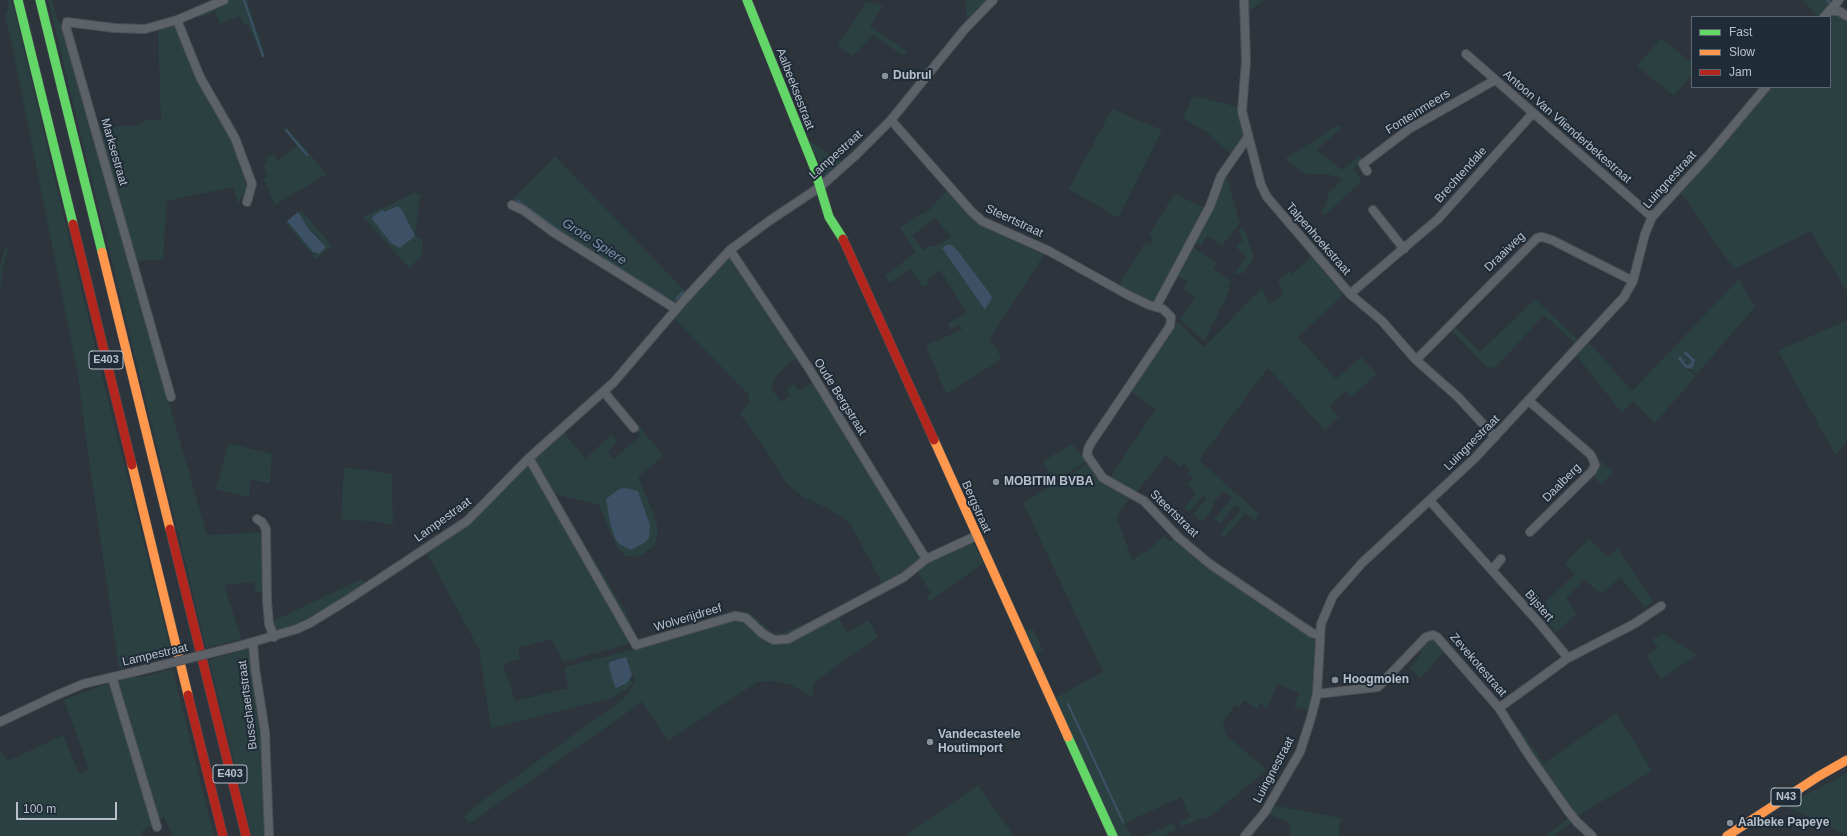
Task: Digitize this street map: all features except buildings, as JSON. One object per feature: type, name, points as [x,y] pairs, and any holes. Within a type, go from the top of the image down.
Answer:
[{"type":"main road","name":"E403","points":[[18,0],[223,836]]},
{"type":"main road","name":"E403","points":[[40,0],[246,836]]},
{"type":"main road","name":"Aalbeeksestraat","points":[[747,0],[802,142],[814,167],[820,187]]},
{"type":"main road","name":"Bergstraat","points":[[820,187],[829,217],[845,242],[1112,836]]},
{"type":"main road","name":"N43","points":[[1727,836],[1819,776],[1847,760]]},
{"type":"street","name":"Marksestraat","points":[[171,397],[66,28],[67,22],[114,28],[145,29],[177,20],[224,0]]},
{"type":"street","name":"Lampestraat","points":[[0,722],[83,684],[274,637],[310,623],[467,521],[529,458],[614,382],[676,308],[730,250],[769,221],[820,187],[891,120],[964,30],[992,0]]},
{"type":"street","name":"Talpenhoekstraat","points":[[1244,0],[1246,61],[1242,110],[1261,185],[1267,197],[1350,294],[1382,321],[1416,360],[1458,397],[1495,437]]},
{"type":"street","points":[[1827,14],[1839,0]]},
{"type":"street","points":[[1827,14],[1839,11],[1847,16]]},
{"type":"street","points":[[177,20],[200,77],[235,138],[252,184],[247,202]]},
{"type":"street","name":"Antoon Van Vlienderbekestraat","points":[[1466,54],[1652,217]]},
{"type":"street","name":"Fonteinmeers","points":[[1367,171],[1363,164],[1409,129],[1495,80]]},
{"type":"street","name":"Luingnestraat","points":[[1245,836],[1265,812],[1300,752],[1312,718],[1317,694],[1321,624],[1327,605],[1338,588],[1362,563],[1430,501],[1495,437],[1530,401],[1624,297],[1633,281],[1645,234],[1652,217],[1708,156],[1765,88]]},
{"type":"street","name":"Brechtendale","points":[[1350,294],[1438,219],[1533,112]]},
{"type":"street","name":"Steertstraat","points":[[891,120],[971,211],[982,221],[1049,251],[1128,295],[1149,305],[1163,309],[1171,317],[1170,326],[1091,443],[1087,455],[1090,461],[1108,482],[1134,494],[1144,501],[1180,538],[1210,564],[1312,633],[1320,635]]},
{"type":"street","points":[[1156,307],[1210,206],[1221,176],[1248,136]]},
{"type":"street","points":[[512,205],[676,308]]},
{"type":"street","points":[[1373,210],[1404,249]]},
{"type":"street","name":"Draaiweg","points":[[1416,360],[1537,238],[1542,237],[1552,240],[1633,281]]},
{"type":"street","name":"Oude Bergstraat","points":[[730,250],[808,367],[926,560]]},
{"type":"street","points":[[604,392],[634,428]]},
{"type":"street","name":"Daalberg","points":[[1530,401],[1590,454],[1595,465],[1592,471],[1530,532]]},
{"type":"street","name":"Wolverijdreef","points":[[529,458],[636,645],[734,616],[746,618],[763,634],[774,640],[780,641],[904,577],[926,560],[976,536]]},
{"type":"street","name":"Bijstert","points":[[1430,501],[1568,658]]},
{"type":"street","points":[[257,519],[262,522],[266,529],[266,600],[269,624],[274,637]]},
{"type":"street","points":[[1492,570],[1501,559]]},
{"type":"street","name":"Zevekotestraat","points":[[1499,708],[1568,658],[1634,624],[1661,606]]},
{"type":"street","name":"Zevekotestraat","points":[[1317,694],[1378,687],[1426,637],[1433,635],[1444,643],[1499,708],[1524,748],[1568,811],[1592,836]]},
{"type":"street","name":"Busschaertstraat","points":[[253,642],[255,668],[265,732],[269,836]]},
{"type":"street","name":"Lampestraat","points":[[112,677],[157,827]]},
{"type":"green space","points":[[7,0],[12,0],[103,379],[172,655],[119,669],[78,375],[5,17],[8,10]]},
{"type":"green space","points":[[48,0],[52,0],[57,19],[60,23],[207,535],[264,532],[263,592],[256,592],[254,582],[224,585],[242,641],[238,640],[206,648]]},
{"type":"green space","points":[[231,0],[247,0],[266,57],[262,58],[248,24],[244,26],[240,16],[220,24],[215,11],[199,18],[197,14]]},
{"type":"green space","points":[[965,0],[989,0],[969,19],[967,18]]},
{"type":"green space","points":[[1247,0],[1264,0],[1247,13]]},
{"type":"green space","points":[[1802,0],[1834,1],[1822,16],[1817,16]]},
{"type":"green space","points":[[866,2],[883,6],[870,26],[908,52],[902,55],[873,35],[853,56],[837,46]]},
{"type":"green space","points":[[1837,13],[1847,20],[1847,292],[1811,231],[1734,269],[1681,193],[1770,88],[1831,88],[1831,16]]},
{"type":"green space","points":[[175,22],[234,139],[249,184],[238,204],[233,187],[167,201],[163,259],[135,262],[101,130],[125,125],[137,126],[142,124],[147,119],[161,121],[158,29]]},
{"type":"green space","points":[[1661,38],[1691,62],[1691,75],[1674,96],[1637,66]]},
{"type":"green space","points":[[1193,96],[1239,107],[1246,134],[1233,155],[1230,154],[1208,133],[1183,118]]},
{"type":"green space","points":[[1112,109],[1162,130],[1118,218],[1069,189]]},
{"type":"green space","points":[[1338,125],[1341,128],[1317,150],[1342,170],[1359,156],[1364,160],[1353,169],[1362,181],[1324,216],[1321,211],[1325,205],[1329,192],[1340,182],[1340,178],[1327,174],[1305,174],[1285,159]]},
{"type":"green space","points":[[287,128],[327,174],[275,205],[263,179],[268,176],[263,164],[267,162],[265,158],[273,154],[278,160],[297,146],[284,129]]},
{"type":"green space","points":[[807,139],[844,164],[826,180],[818,159]]},
{"type":"green space","points":[[555,156],[686,292],[676,304],[673,304],[554,231],[512,200]]},
{"type":"green space","points":[[1226,173],[1240,223],[1222,245],[1207,236],[1201,246],[1195,240]]},
{"type":"green space","points":[[948,189],[970,214],[1045,253],[990,339],[1002,359],[946,394],[926,345],[962,330],[960,325],[950,329],[948,323],[967,313],[940,270],[927,279],[928,285],[926,286],[922,286],[910,269],[890,283],[885,276],[916,252],[900,228],[915,217],[928,211]],"holes":[[[935,218],[951,237],[934,247],[931,245],[923,250],[912,236]],[[958,251],[991,295],[992,298],[985,310],[981,305]]]},
{"type":"green space","points":[[414,193],[420,194],[415,236],[423,240],[421,257],[409,268],[363,217]]},
{"type":"green space","points":[[1174,194],[1206,208],[1156,299],[1150,302],[1122,289],[1121,282],[1145,242],[1150,245],[1153,238],[1149,235]]},
{"type":"green space","points":[[301,210],[332,246],[316,259],[285,222],[287,221],[315,254],[319,254],[325,246],[302,219],[298,212]]},
{"type":"green space","points":[[1244,228],[1253,259],[1244,273],[1234,274],[1246,257],[1236,247],[1243,240],[1238,230]]},
{"type":"green space","points":[[5,247],[8,248],[3,268],[0,291],[0,268]]},
{"type":"green space","points":[[1190,248],[1194,248],[1216,263],[1213,268],[1231,282],[1227,288],[1230,289],[1205,340],[1203,340],[1180,319],[1195,297],[1184,289],[1188,281],[1175,275]]},
{"type":"green space","points":[[1313,255],[1336,282],[1343,295],[1298,337],[1336,379],[1361,357],[1377,374],[1351,397],[1345,391],[1329,406],[1339,417],[1325,430],[1268,368],[1199,460],[1259,514],[1255,520],[1245,513],[1225,537],[1220,534],[1241,509],[1235,505],[1220,524],[1214,519],[1232,498],[1223,491],[1212,505],[1214,507],[1202,522],[1193,514],[1206,498],[1203,496],[1189,512],[1184,508],[1196,493],[1187,485],[1193,478],[1187,473],[1190,469],[1184,463],[1181,467],[1166,455],[1136,493],[1108,480],[1156,409],[1129,390],[1172,327],[1177,323],[1180,324],[1204,347],[1262,288],[1269,304],[1283,295],[1278,280],[1289,271],[1292,274]]},
{"type":"green space","points":[[728,256],[732,256],[798,357],[788,364],[776,376],[771,388],[781,402],[790,396],[786,389],[794,384],[799,390],[814,382],[924,559],[908,572],[785,638],[769,635],[743,615],[639,643],[533,460],[563,431],[585,459],[611,435],[618,441],[608,453],[613,459],[641,436],[611,398],[609,394],[611,392],[662,454],[662,457],[638,477],[653,512],[658,529],[655,545],[643,554],[635,557],[626,556],[617,547],[599,505],[555,494],[625,611],[637,638],[641,639],[735,610],[749,612],[773,633],[781,634],[822,616],[882,583],[851,525],[844,518],[803,497],[786,483],[766,450],[740,414],[749,402],[749,395],[673,317]],"holes":[[[638,491],[650,525],[649,538]]]},
{"type":"green space","points":[[1739,279],[1755,307],[1697,374],[1691,369],[1695,362],[1692,355],[1686,351],[1683,353],[1688,359],[1691,360],[1692,363],[1689,365],[1685,361],[1686,368],[1696,376],[1655,423],[1633,401],[1622,413],[1576,355],[1588,341],[1632,391]]},
{"type":"green space","points":[[1535,299],[1578,339],[1574,343],[1544,315],[1495,368],[1492,366],[1489,369],[1452,331],[1455,327],[1480,352]]},
{"type":"green space","points":[[1847,320],[1847,441],[1836,456],[1778,351]]},
{"type":"green space","points":[[228,443],[272,454],[270,484],[251,479],[249,497],[216,489]]},
{"type":"green space","points":[[1072,444],[1087,461],[1054,482],[1043,461]]},
{"type":"green space","points":[[1598,459],[1613,472],[1601,485],[1592,474],[1600,466]]},
{"type":"green space","points":[[1089,463],[1132,495],[1116,517],[1133,561],[1142,552],[1144,554],[1164,536],[1170,542],[1175,536],[1314,638],[1316,641],[1313,695],[1309,711],[1294,707],[1299,693],[1278,684],[1267,708],[1260,703],[1257,709],[1244,700],[1239,708],[1235,705],[1223,722],[1226,735],[1267,770],[1206,820],[1204,817],[1182,827],[1180,822],[1191,817],[1181,797],[1125,823],[1131,836],[1117,836],[1053,699],[1103,672],[1023,503]]},
{"type":"green space","points":[[529,464],[626,633],[629,644],[563,662],[552,639],[518,648],[520,659],[503,664],[515,701],[568,688],[564,667],[631,650],[735,617],[739,618],[773,641],[838,616],[847,632],[868,620],[878,637],[813,683],[813,697],[791,685],[773,681],[757,682],[668,741],[642,702],[469,824],[464,817],[474,807],[619,702],[629,693],[635,680],[630,669],[615,687],[621,687],[630,679],[633,683],[626,690],[611,698],[491,728],[479,649],[426,552]]},
{"type":"green space","points":[[344,467],[392,474],[393,525],[373,521],[341,520]]},
{"type":"green space","points":[[1589,539],[1608,557],[1618,548],[1653,601],[1645,608],[1620,577],[1602,594],[1584,580],[1566,598],[1577,614],[1556,632],[1530,603],[1534,600],[1540,607],[1575,574],[1565,563]]},
{"type":"green space","points":[[972,541],[984,563],[929,601],[926,598],[931,593],[917,571],[935,557]]},
{"type":"green space","points":[[361,579],[366,583],[342,599],[294,626],[276,631],[274,628],[271,622]]},
{"type":"green space","points":[[1025,626],[1028,631],[1033,629],[1043,650],[1032,655],[1020,628]]},
{"type":"green space","points":[[1662,633],[1697,655],[1661,679],[1646,656],[1658,647],[1652,640]]},
{"type":"green space","points":[[1433,638],[1445,650],[1421,678],[1409,668],[1422,653],[1417,649],[1426,640]]},
{"type":"green space","points":[[250,648],[262,729],[267,836],[252,836],[209,660]]},
{"type":"green space","points":[[173,669],[214,836],[173,836],[164,817],[141,832],[143,836],[0,836],[0,749],[8,761],[63,735],[79,773],[89,769],[64,700],[109,683],[112,687],[119,679],[136,675],[138,678]]},
{"type":"green space","points":[[1617,713],[1652,771],[1576,817],[1516,730],[1519,728],[1544,763]]},
{"type":"green space","points":[[1847,773],[1847,835],[1785,806]]},
{"type":"green space","points":[[978,785],[1014,836],[905,836]]},
{"type":"green space","points":[[1272,805],[1341,818],[1338,834],[1341,836],[1290,836],[1290,823],[1269,814]]},
{"type":"green space","points":[[1570,817],[1573,821],[1553,836],[1545,836]]},
{"type":"green space","points":[[1173,823],[1176,830],[1163,836],[1146,836]]},
{"type":"water","points":[[398,206],[402,210],[415,236],[400,248],[391,243],[372,219],[373,216],[383,210],[384,212]]},
{"type":"water","points":[[298,212],[309,229],[325,246],[319,254],[313,252],[287,221]]},
{"type":"water","points":[[948,244],[953,246],[958,251],[991,295],[992,298],[985,310],[942,248]]},
{"type":"water","points":[[1686,351],[1695,360],[1691,369],[1686,368],[1678,359],[1680,356],[1687,365],[1692,363],[1691,360],[1683,353]]},
{"type":"water","points":[[625,488],[638,491],[650,525],[649,538],[644,543],[631,550],[619,544],[615,538],[610,523],[606,499],[619,489]]},
{"type":"water","points":[[626,657],[632,675],[627,683],[617,688],[615,687],[609,662]]},
{"type":"waterway","name":"Grote Spiere","points":[[244,0],[263,56]]},
{"type":"waterway","points":[[1827,0],[1830,3]]},
{"type":"waterway","name":"Grote Spiere","points":[[286,130],[307,155]]},
{"type":"waterway","name":"Grote Spiere","points":[[517,200],[567,236],[664,296]]},
{"type":"waterway","name":"Grote Spiere","points":[[676,299],[683,292]]},
{"type":"waterway","points":[[1068,704],[1123,822]]},
{"type":"traffic: fast","points":[[18,0],[73,224]]},
{"type":"traffic: fast","points":[[40,0],[102,252]]},
{"type":"traffic: fast","points":[[747,0],[814,167],[829,217],[843,239]]},
{"type":"traffic: fast","points":[[1068,737],[1113,836]]},
{"type":"traffic: slow","points":[[102,252],[170,529]]},
{"type":"traffic: slow","points":[[934,440],[1068,737]]},
{"type":"traffic: slow","points":[[132,465],[188,695]]},
{"type":"traffic: slow","points":[[1727,836],[1819,776],[1847,760]]},
{"type":"traffic: jam","points":[[73,224],[132,465]]},
{"type":"traffic: jam","points":[[843,239],[934,440]]},
{"type":"traffic: jam","points":[[170,529],[246,836]]},
{"type":"traffic: jam","points":[[188,695],[223,836]]},
{"type":"place","name":"Dubrul","points":[[885,76]]},
{"type":"place","name":"MOBITIM BVBA","points":[[996,482]]},
{"type":"place","name":"Hoogmolen","points":[[1335,680]]},
{"type":"place","name":"Vandecasteele Houtimport","points":[[930,742]]},
{"type":"place","name":"Aalbeke Papeye","points":[[1730,823]]}]
